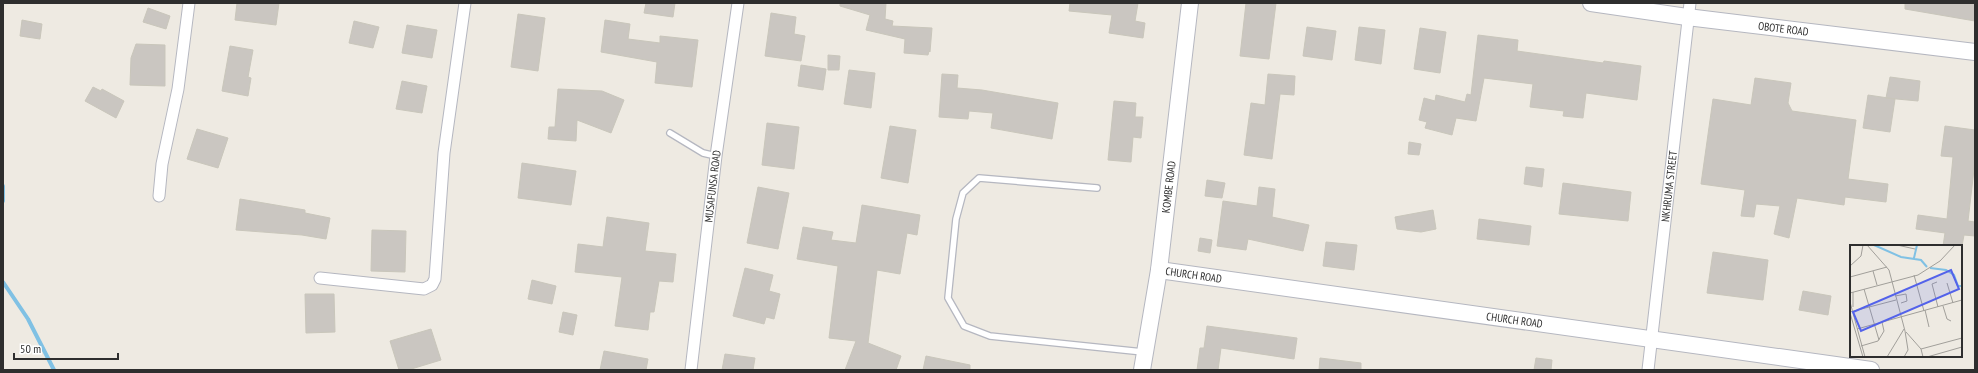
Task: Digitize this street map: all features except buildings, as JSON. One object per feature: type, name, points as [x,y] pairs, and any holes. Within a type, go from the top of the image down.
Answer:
[{"type":"street","points":[[159,196],[162,164],[178,89],[189,3]]},
{"type":"street","points":[[320,278],[424,289],[432,286],[435,279],[444,153],[465,3]]},
{"type":"street","name":"MUSAFUNSA ROAD","points":[[692,370],[716,156],[738,3]]},
{"type":"street","name":"KOMBE ROAD","points":[[1142,370],[1159,270],[1190,3]]},
{"type":"street","name":"OBOTE ROAD","points":[[1591,3],[1689,10],[1975,52]]},
{"type":"street","name":"NKHRUMA STREET","points":[[1648,370],[1689,10]]},
{"type":"street","name":"CHURCH ROAD","points":[[1159,270],[1871,370]]},
{"type":"lane","points":[[670,133],[703,153],[716,156]]},
{"type":"lane","points":[[1096,188],[979,178],[963,193],[956,219],[948,298],[964,326],[990,336],[1145,352]]},
{"type":"waterway","points":[[3,186],[3,201]]},
{"type":"waterway","points":[[3,282],[28,319],[54,370]]}]
